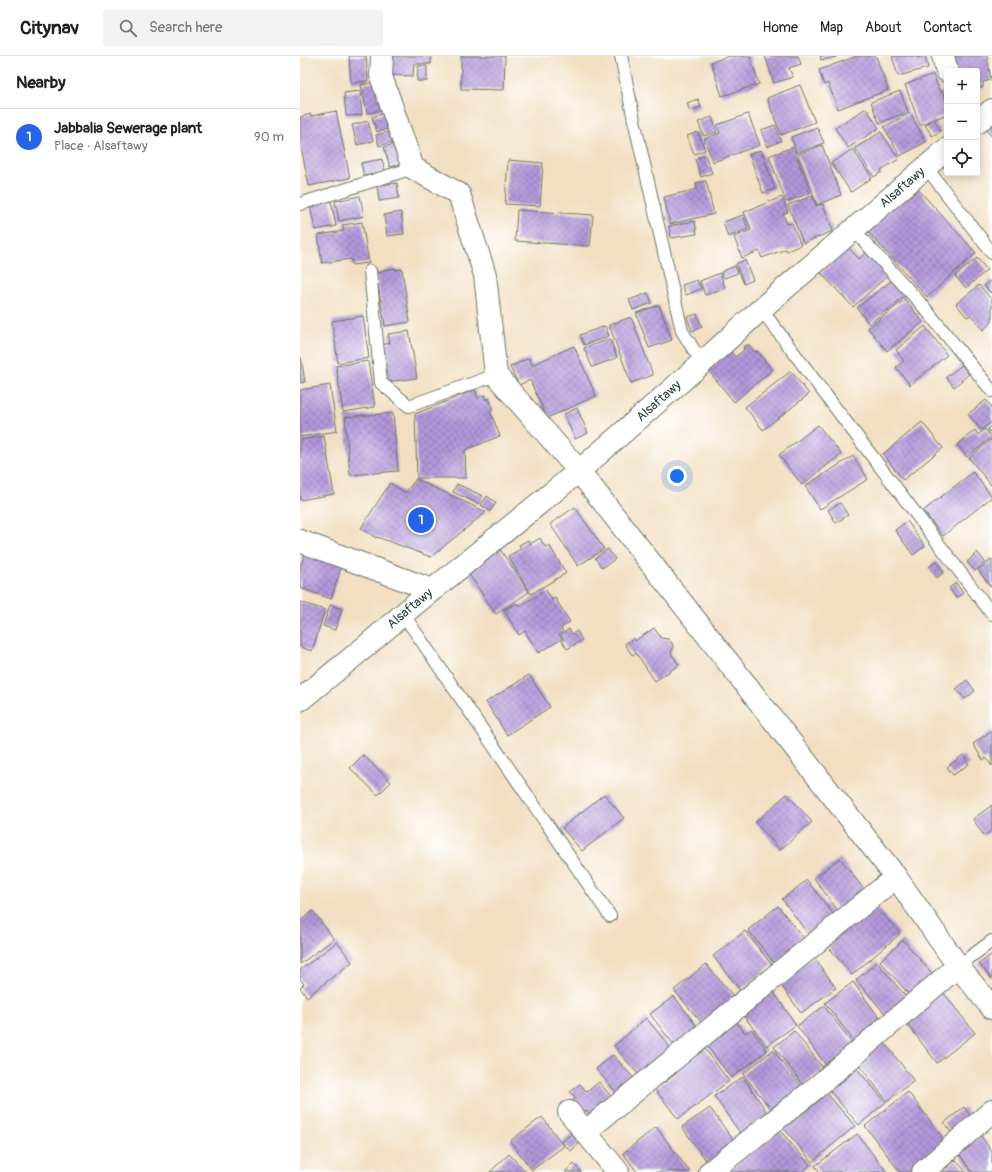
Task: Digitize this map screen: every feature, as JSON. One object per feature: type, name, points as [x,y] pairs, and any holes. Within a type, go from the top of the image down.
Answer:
[{"type":"street","points":[[382,56],[381,76],[413,168],[458,194],[484,275],[496,375],[579,471],[896,877],[958,966],[992,1008]]},
{"type":"street","points":[[943,56],[946,68]]},
{"type":"street","points":[[980,120],[992,110]]},
{"type":"street","name":"Alsaftawy","points":[[300,700],[309,684],[365,647],[432,590],[579,471],[761,309],[944,152]]},
{"type":"street","points":[[300,541],[432,590]]},
{"type":"street","points":[[585,1132],[896,877]]},
{"type":"street","points":[[710,1172],[812,1091],[958,966]]},
{"type":"street","points":[[923,1172],[992,1111]]},
{"type":"street","points":[[569,1112],[618,1172]]},
{"type":"lane","points":[[621,56],[682,331],[702,363]]},
{"type":"lane","points":[[926,167],[992,253]]},
{"type":"lane","points":[[300,204],[413,168]]},
{"type":"lane","points":[[853,229],[923,306],[992,392]]},
{"type":"lane","points":[[370,271],[381,383],[409,406],[496,375]]},
{"type":"lane","points":[[761,309],[992,614]]},
{"type":"lane","points":[[403,614],[610,916]]},
{"type":"lane","points":[[958,966],[992,941]]},
{"type":"building","points":[[349,56],[366,56],[368,81],[351,83]]},
{"type":"building","points":[[391,56],[431,56],[431,64],[414,64],[413,76],[391,75]]},
{"type":"building","points":[[461,56],[505,56],[504,90],[461,89]]},
{"type":"building","points":[[730,56],[750,56],[759,84],[722,96],[711,62]]},
{"type":"building","points":[[765,56],[798,56],[801,64],[789,68],[793,77],[774,83]]},
{"type":"building","points":[[820,56],[836,56],[836,57],[821,60]]},
{"type":"building","points":[[857,56],[876,56],[888,90],[838,109],[828,83],[824,85],[819,70]]},
{"type":"building","points":[[892,56],[916,56],[917,58],[925,56],[928,68],[898,76]]},
{"type":"building","points":[[951,56],[987,56],[991,80],[983,82],[983,88],[980,88],[980,68],[950,68]]},
{"type":"building","points":[[418,66],[427,66],[427,81],[417,81]]},
{"type":"building","points":[[933,74],[940,92],[942,91],[944,95],[944,115],[920,125],[905,85]]},
{"type":"building","points":[[378,81],[385,109],[367,113],[361,85]]},
{"type":"building","points":[[800,85],[815,122],[781,135],[767,98]]},
{"type":"building","points":[[360,91],[362,115],[346,116],[344,93]]},
{"type":"building","points":[[900,91],[908,112],[879,123],[871,102]]},
{"type":"building","points":[[698,99],[701,107],[690,111],[687,103]]},
{"type":"building","points":[[866,108],[879,128],[848,148],[835,128]]},
{"type":"building","points":[[336,111],[350,178],[309,186],[300,142],[300,117]]},
{"type":"building","points":[[386,113],[391,128],[377,132],[372,117]]},
{"type":"building","points":[[910,113],[926,142],[900,156],[884,127]]},
{"type":"building","points":[[748,114],[760,145],[713,162],[704,139],[720,133],[717,125]]},
{"type":"building","points":[[712,117],[717,132],[704,136],[698,122]]},
{"type":"building","points":[[934,119],[941,131],[932,136],[925,125]]},
{"type":"building","points":[[368,121],[373,141],[357,145],[352,125]]},
{"type":"building","points":[[992,124],[992,137],[986,129]]},
{"type":"building","points":[[775,125],[781,141],[767,147],[761,130]]},
{"type":"building","points":[[817,127],[824,143],[797,153],[791,137]]},
{"type":"building","points":[[392,131],[395,141],[379,146],[376,135]]},
{"type":"building","points":[[698,132],[705,150],[694,154],[687,136]]},
{"type":"building","points":[[881,132],[899,159],[881,170],[882,172],[874,177],[855,148]]},
{"type":"building","points":[[397,143],[404,163],[390,167],[384,147]]},
{"type":"building","points":[[822,145],[841,195],[817,205],[798,155]]},
{"type":"building","points":[[793,147],[810,193],[786,202],[769,156]]},
{"type":"building","points":[[853,149],[872,178],[851,192],[831,163]]},
{"type":"building","points":[[761,150],[775,189],[763,193],[749,154]]},
{"type":"building","points":[[705,155],[712,173],[701,177],[695,159]]},
{"type":"building","points":[[382,159],[385,172],[364,176],[361,163]]},
{"type":"building","points":[[508,160],[543,163],[540,206],[505,204]]},
{"type":"building","points":[[706,181],[714,214],[670,224],[664,197],[697,189],[696,183]]},
{"type":"building","points":[[397,183],[399,198],[379,201],[377,185]]},
{"type":"building","points":[[916,187],[976,253],[927,297],[867,231]]},
{"type":"building","points":[[360,196],[364,216],[339,221],[335,201]]},
{"type":"building","points":[[812,196],[816,206],[823,204],[833,231],[803,243],[788,205]]},
{"type":"building","points":[[782,197],[788,212],[783,214],[787,224],[792,223],[801,245],[787,251],[786,249],[762,258],[759,251],[742,258],[734,237],[751,230],[744,212]]},
{"type":"building","points":[[331,201],[336,226],[315,230],[310,205]]},
{"type":"building","points":[[517,210],[593,215],[590,246],[515,241]]},
{"type":"building","points":[[401,212],[404,234],[387,236],[384,215]]},
{"type":"building","points":[[743,215],[748,229],[728,237],[723,222]]},
{"type":"building","points":[[695,221],[697,234],[671,238],[669,226]]},
{"type":"building","points":[[362,222],[369,263],[352,265],[351,259],[322,263],[318,235],[344,231],[342,225]]},
{"type":"building","points":[[848,247],[859,259],[868,251],[889,274],[853,307],[821,273]]},
{"type":"building","points":[[977,258],[987,270],[966,288],[955,276]]},
{"type":"building","points":[[745,260],[753,280],[744,284],[736,264]]},
{"type":"building","points":[[735,266],[738,273],[724,278],[721,272]]},
{"type":"building","points":[[395,268],[395,270],[402,269],[410,322],[385,326],[376,273]]},
{"type":"building","points":[[720,273],[725,288],[705,295],[700,281]]},
{"type":"building","points":[[893,279],[906,295],[869,324],[857,308]]},
{"type":"building","points":[[992,279],[992,294],[984,286]]},
{"type":"building","points":[[697,280],[701,289],[686,295],[682,285]]},
{"type":"building","points":[[979,285],[992,300],[992,322],[983,330],[971,315],[967,317],[956,304]]},
{"type":"building","points":[[648,293],[652,303],[633,310],[629,300]]},
{"type":"building","points":[[905,299],[923,322],[887,351],[868,328]]},
{"type":"building","points":[[659,305],[672,340],[649,348],[636,313]]},
{"type":"building","points":[[697,314],[702,327],[692,331],[687,317]]},
{"type":"building","points":[[363,316],[369,358],[338,363],[332,321]]},
{"type":"building","points":[[631,317],[653,375],[631,383],[609,325]]},
{"type":"building","points":[[605,326],[609,336],[584,345],[580,335]]},
{"type":"building","points":[[925,326],[947,355],[910,385],[896,367],[904,361],[896,350]]},
{"type":"building","points":[[409,331],[417,378],[387,382],[381,345],[390,343],[388,334]]},
{"type":"building","points":[[610,339],[617,358],[592,367],[584,348]]},
{"type":"building","points":[[749,345],[755,352],[757,351],[772,370],[734,402],[708,370],[730,351],[735,357],[743,351],[744,346]]},
{"type":"building","points":[[574,346],[596,396],[547,418],[530,380],[519,385],[510,367],[529,358],[532,365]]},
{"type":"building","points":[[300,358],[305,382],[300,383]]},
{"type":"building","points":[[368,361],[375,407],[343,412],[336,366]]},
{"type":"building","points":[[962,365],[969,374],[954,387],[946,377]]},
{"type":"building","points":[[791,371],[809,394],[763,430],[745,407]]},
{"type":"building","points":[[330,385],[337,431],[300,437],[300,390]]},
{"type":"building","points":[[475,390],[478,398],[484,395],[486,400],[489,398],[493,410],[490,411],[500,436],[465,450],[466,478],[417,478],[415,414]]},
{"type":"building","points":[[986,400],[992,407],[992,422],[981,430],[968,414]]},
{"type":"building","points":[[577,408],[588,433],[575,439],[564,414]]},
{"type":"building","points":[[393,413],[398,471],[350,475],[345,417]]},
{"type":"building","points":[[922,422],[943,448],[903,480],[883,454]]},
{"type":"building","points":[[818,425],[841,454],[802,485],[779,455]]},
{"type":"building","points":[[992,426],[992,434],[988,429]]},
{"type":"building","points":[[985,429],[992,437],[967,457],[957,445],[975,430],[978,435]]},
{"type":"building","points":[[324,436],[334,494],[300,500],[300,440]]},
{"type":"building","points":[[992,439],[992,484],[991,485],[969,458]]},
{"type":"building","points":[[853,456],[868,479],[820,509],[805,486]]},
{"type":"building","points":[[973,472],[992,497],[943,536],[923,511]]},
{"type":"building","points":[[416,479],[486,512],[431,557],[377,537],[376,538],[361,528],[390,483],[405,493]]},
{"type":"building","points":[[457,484],[483,496],[479,504],[453,492]]},
{"type":"building","points":[[487,496],[496,503],[490,511],[481,505]]},
{"type":"building","points":[[840,503],[848,515],[836,523],[828,510]]},
{"type":"building","points":[[575,507],[604,549],[578,566],[550,524]]},
{"type":"building","points":[[907,521],[925,546],[913,555],[895,530]]},
{"type":"building","points":[[540,538],[545,547],[549,545],[566,573],[531,594],[508,556],[521,549],[519,545],[528,540],[530,544]]},
{"type":"building","points":[[497,545],[529,592],[496,614],[464,567]]},
{"type":"building","points":[[608,549],[615,559],[602,568],[595,558]]},
{"type":"building","points":[[306,550],[343,562],[331,599],[300,588],[300,568]]},
{"type":"building","points":[[977,552],[985,562],[975,571],[967,562]]},
{"type":"building","points":[[992,559],[992,588],[978,570]]},
{"type":"building","points":[[936,561],[944,572],[937,578],[929,567]]},
{"type":"building","points":[[956,583],[963,593],[956,598],[949,588]]},
{"type":"building","points":[[546,590],[552,600],[555,598],[570,622],[561,628],[563,632],[559,634],[562,639],[538,653],[525,631],[519,635],[504,610],[517,603],[519,607]]},
{"type":"building","points":[[300,602],[325,610],[312,651],[300,647]]},
{"type":"building","points":[[330,605],[342,609],[335,630],[323,626]]},
{"type":"building","points":[[654,628],[661,638],[668,639],[672,643],[673,648],[671,653],[679,665],[655,681],[636,653],[632,655],[625,644],[634,638],[635,641]]},
{"type":"building","points":[[569,629],[572,634],[577,631],[582,640],[567,649],[562,641],[564,639],[561,635]]},
{"type":"building","points":[[529,675],[550,707],[507,735],[486,702]]},
{"type":"building","points":[[967,680],[975,691],[965,699],[956,689]]},
{"type":"building","points":[[992,730],[992,766],[986,758],[983,760],[973,744]]},
{"type":"building","points":[[363,755],[391,782],[378,795],[350,768]]},
{"type":"building","points":[[963,755],[969,764],[953,775],[947,767]]},
{"type":"building","points":[[604,794],[624,818],[582,851],[562,828]]},
{"type":"building","points":[[787,794],[812,822],[780,850],[755,822]]},
{"type":"building","points":[[992,805],[992,830],[984,836],[973,819]]},
{"type":"building","points":[[840,858],[866,892],[839,912],[814,878]]},
{"type":"building","points":[[807,880],[834,915],[808,934],[782,899]]},
{"type":"building","points":[[874,903],[900,934],[852,975],[826,944]]},
{"type":"building","points":[[778,906],[805,940],[775,964],[748,930]]},
{"type":"building","points":[[313,911],[334,939],[300,964],[300,921]]},
{"type":"building","points":[[745,931],[772,965],[740,990],[713,956]]},
{"type":"building","points":[[903,940],[936,978],[912,998],[880,961]]},
{"type":"building","points":[[337,942],[352,962],[307,997],[300,988],[304,984],[300,979],[300,970]]},
{"type":"building","points":[[992,954],[992,979],[979,964]]},
{"type":"building","points":[[813,956],[836,988],[801,1013],[778,981]]},
{"type":"building","points":[[877,962],[908,999],[887,1016],[856,980]]},
{"type":"building","points":[[706,964],[734,997],[702,1023],[674,990]]},
{"type":"building","points":[[853,982],[884,1024],[856,1044],[825,1003]]},
{"type":"building","points":[[773,991],[796,1025],[766,1046],[742,1013]]},
{"type":"building","points":[[942,991],[975,1033],[937,1063],[905,1021]]},
{"type":"building","points":[[674,996],[701,1032],[678,1050],[650,1014]]},
{"type":"building","points":[[824,1006],[855,1047],[828,1068],[797,1026]]},
{"type":"building","points":[[646,1018],[675,1053],[643,1080],[614,1046]]},
{"type":"building","points":[[735,1020],[745,1033],[751,1029],[767,1051],[731,1078],[705,1043]]},
{"type":"building","points":[[794,1031],[824,1069],[803,1085],[774,1047]]},
{"type":"building","points":[[884,1042],[914,1081],[887,1101],[857,1062]]},
{"type":"building","points":[[705,1049],[729,1081],[678,1119],[655,1089],[677,1073],[675,1071]]},
{"type":"building","points":[[773,1050],[805,1091],[775,1114],[743,1074]]},
{"type":"building","points":[[613,1055],[638,1083],[621,1098],[596,1069]]},
{"type":"building","points":[[857,1069],[886,1102],[859,1125],[828,1089],[835,1083],[837,1086]]},
{"type":"building","points":[[743,1077],[771,1118],[743,1137],[714,1096]]},
{"type":"building","points":[[599,1082],[615,1101],[594,1119],[586,1110],[582,1113],[572,1101],[576,1098],[570,1092],[580,1084],[587,1092]]},
{"type":"building","points":[[824,1090],[855,1126],[812,1162],[782,1126]]},
{"type":"building","points":[[908,1092],[948,1144],[912,1172],[900,1172],[865,1126]]},
{"type":"building","points":[[964,1107],[974,1121],[954,1136],[944,1123]]},
{"type":"building","points":[[710,1108],[736,1144],[708,1163],[682,1127]]},
{"type":"building","points":[[542,1117],[564,1146],[532,1170],[510,1141]]},
{"type":"building","points":[[776,1126],[810,1165],[802,1172],[729,1171],[762,1143]]},
{"type":"building","points":[[656,1127],[690,1172],[637,1172],[623,1153]]},
{"type":"building","points":[[575,1130],[584,1139],[571,1151],[562,1142]]},
{"type":"building","points":[[857,1134],[887,1172],[820,1172],[815,1166]]},
{"type":"building","points":[[981,1136],[992,1152],[992,1172],[972,1172],[958,1152]]},
{"type":"building","points":[[509,1154],[526,1172],[490,1172]]},
{"type":"building","points":[[956,1160],[966,1172],[941,1172]]},
{"type":"building","points":[[574,1164],[581,1172],[565,1172]]},
{"type":"place","name":"Jabbalia Sewerage plant","points":[[421,520]]}]
